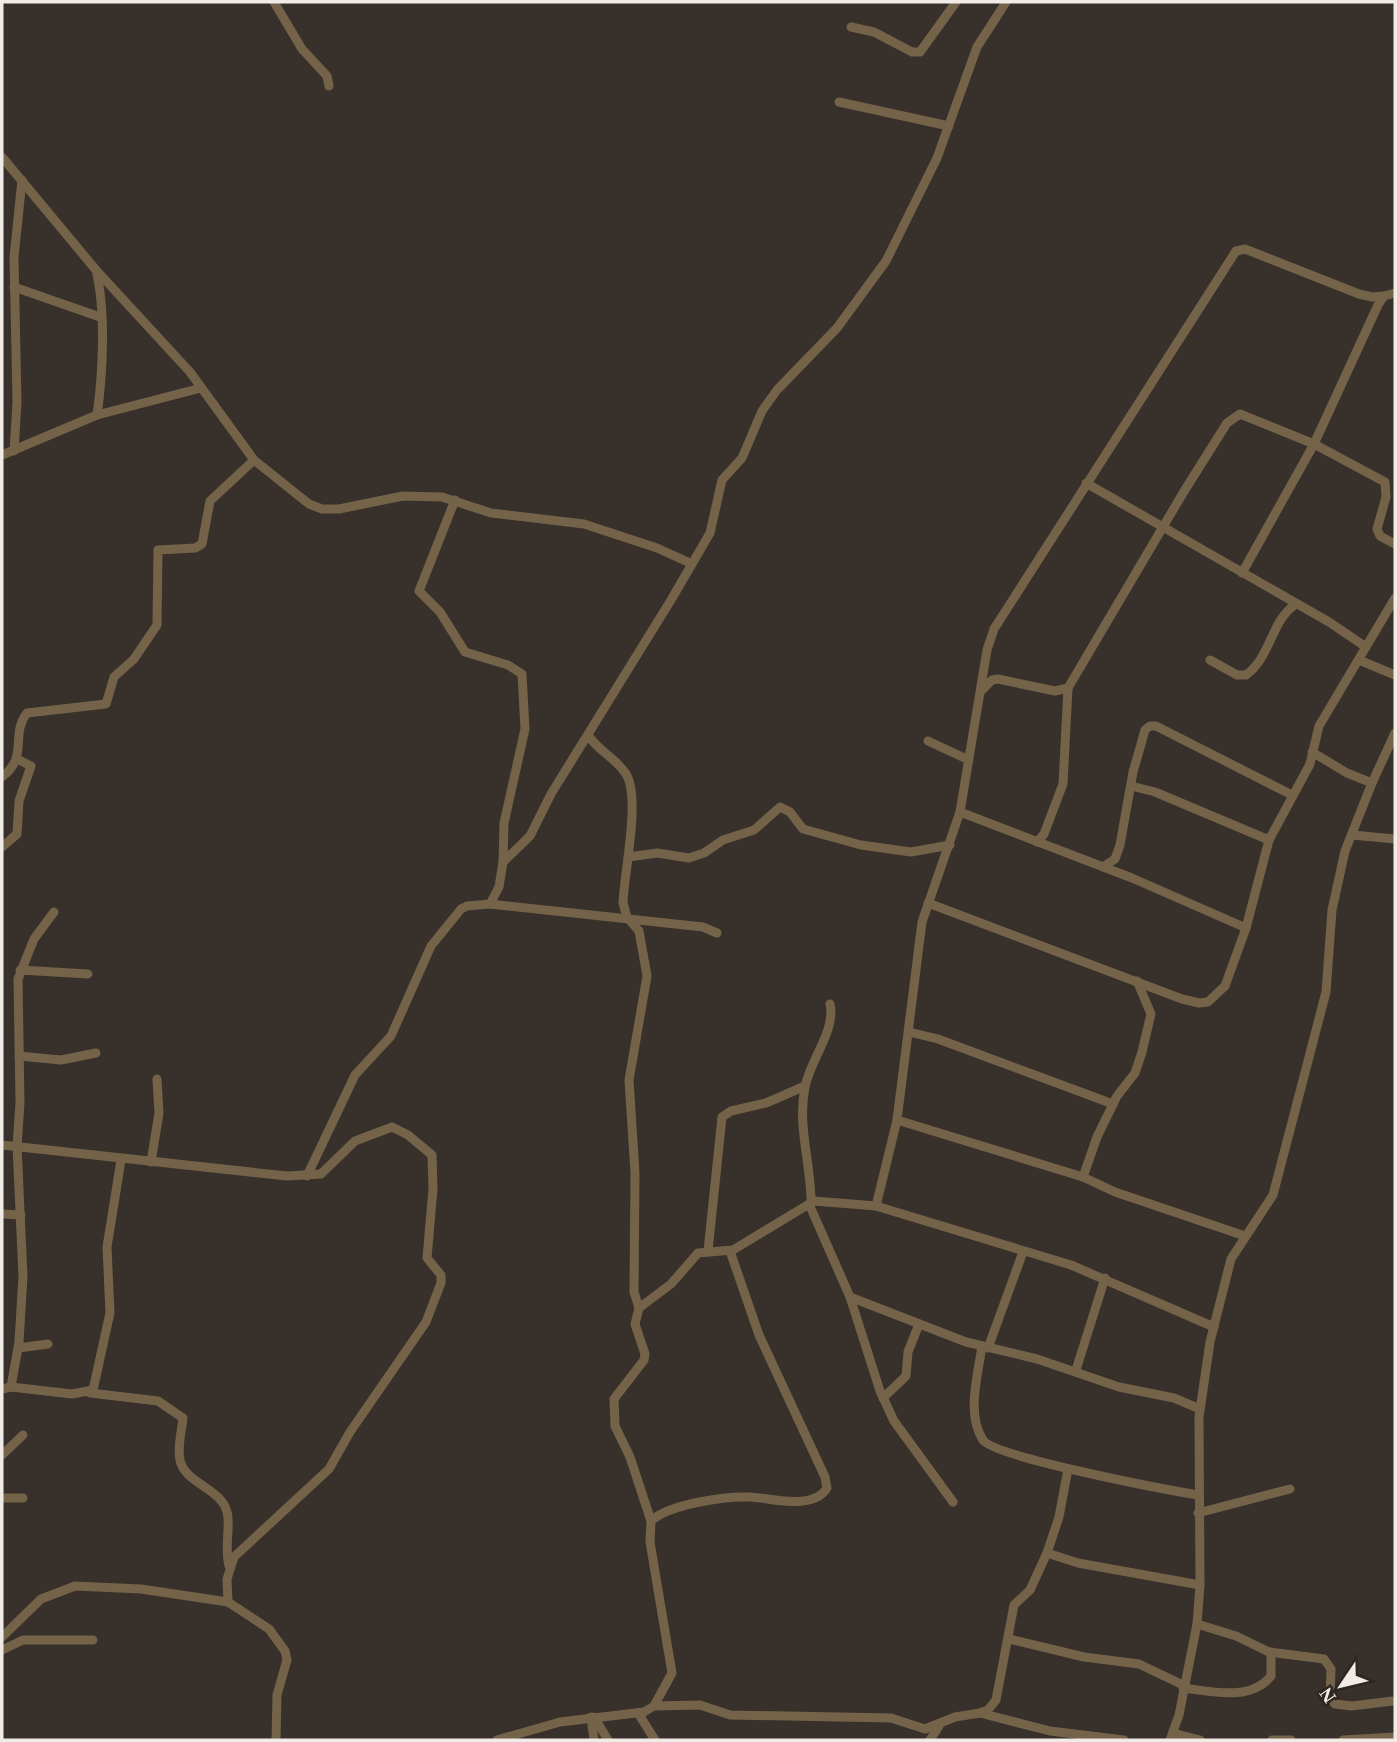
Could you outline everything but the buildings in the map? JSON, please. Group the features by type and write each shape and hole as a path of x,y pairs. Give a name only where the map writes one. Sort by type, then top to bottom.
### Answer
{"street":[{"path":"274,2 302,48 327,76 329,86"},
{"path":"851,27 874,32 912,52 920,52 956,2"},
{"path":"503,862 530,836 551,794 710,533 722,480 742,458 762,411 777,390 831,336 873,282 921,194 977,47 1006,2"},
{"path":"839,102 949,126"},
{"path":"2,157 96,270 201,388 254,460 294,493 322,509 359,506 403,496 425,495 455,500 491,513 584,524 690,563"},
{"path":"14,452 17,402 14,287 16,220 22,180"},
{"path":"876,1206 897,1120 922,922 960,812 990,636 1236,251 1245,249 1372,298 1395,293"},
{"path":"96,270 100,317 97,415"},
{"path":"14,287 100,317"},
{"path":"1242,573 1314,444 1384,296"},
{"path":"2,456 97,415 201,388"},
{"path":"1037,842 1044,834 1063,784 1068,688 1233,417 1240,414 1247,416 1314,444 1385,482 1386,497 1377,529 1380,536 1395,544"},
{"path":"2,777 17,759 22,719 27,713 106,704 114,677 134,659 157,625 158,550 195,548 202,544 210,502 254,460"},
{"path":"1086,483 1366,647"},
{"path":"455,500 419,591 447,622 465,652 508,665 522,674 525,729 504,823 503,862 495,898 490,904"},
{"path":"928,903 987,923 1052,952 1182,999 1208,1002 1225,986 1246,928 1269,840 1310,764 1319,726 1395,598"},
{"path":"1210,660 1237,675 1246,675 1269,648 1286,611 1296,604"},
{"path":"1359,660 1395,675"},
{"path":"981,691 992,680 998,679 1055,691 1068,688"},
{"path":"1103,867 1115,859 1145,730 1153,725 1292,795"},
{"path":"1200,1740 1171,1737 1197,1624 1200,1586 1200,1409 1214,1327 1231,1259 1273,1195 1326,992 1332,910 1352,835 1395,733"},
{"path":"588,734 598,749 620,765 632,785 628,858 622,903 626,917 639,930 647,976 629,1080 635,1174 634,1292 639,1308 635,1324 645,1353 638,1372 616,1393 613,1405 615,1426 630,1457 651,1521 648,1534 663,1634 672,1673 654,1706"},
{"path":"928,741 969,760"},
{"path":"1312,752 1347,774 1372,783"},
{"path":"2,847 17,834 19,800 31,766 17,759"},
{"path":"1131,786 1155,792 1269,840"},
{"path":"628,858 657,853 689,858 715,848 723,840 754,830 780,807 790,812 803,829 861,845 911,852 950,845"},
{"path":"960,812 1103,867 1246,928"},
{"path":"1352,835 1395,839"},
{"path":"307,1175 355,1075 391,1036 431,946 464,906 490,904 703,927 717,933"},
{"path":"54,912 34,939 20,970 16,1146 23,1276 18,1348 6,1388 90,1392 158,1401 183,1418 178,1433 180,1463 226,1509 228,1602"},
{"path":"20,970 88,974"},
{"path":"1083,1177 1112,1104 1135,1073 1151,1014 1138,981"},
{"path":"830,1004 825,1035 805,1086 802,1120 810,1203 850,1297 883,1398 901,1432 953,1502"},
{"path":"909,1032 937,1039 1112,1104"},
{"path":"19,1056 61,1060 96,1053"},
{"path":"150,1162 159,1113 157,1079"},
{"path":"708,1251 722,1117 731,1111 766,1104 805,1086"},
{"path":"897,1120 1083,1177 1115,1192 1245,1236"},
{"path":"2,1146 288,1177 321,1174 355,1141 386,1128 397,1128 422,1145 433,1161 427,1258 441,1275 441,1283 426,1322 350,1432 329,1469 234,1557 229,1566"},
{"path":"90,1392 97,1382 110,1313 107,1247 121,1160"},
{"path":"639,1308 671,1284 693,1256 708,1251 730,1251 810,1203 824,1200 876,1206 1105,1278 1214,1327"},
{"path":"2,1214 21,1215"},
{"path":"651,1521 662,1514 709,1500 748,1497 804,1500 820,1496 827,1488 825,1477 760,1335 730,1251"},
{"path":"1023,1252 985,1347 974,1403 976,1428 983,1440 992,1450 1068,1469 1198,1495"},
{"path":"1076,1370 1105,1278"},
{"path":"850,1297 985,1347 1076,1370 1119,1387 1174,1398 1200,1409"},
{"path":"883,1398 906,1376 908,1352 919,1324"},
{"path":"18,1348 48,1344"},
{"path":"2,1455 23,1435"},
{"path":"497,1740 540,1726 592,1717 639,1713 654,1706 700,1705 721,1714 751,1716 891,1718 925,1729 955,1717 988,1710 996,1700 1014,1605 1030,1590 1047,1553 1059,1517 1068,1469"},
{"path":"1198,1513 1290,1489"},
{"path":"2,1498 23,1498"},
{"path":"1047,1553 1078,1563 1200,1586"},
{"path":"2,1637 41,1599 75,1586 141,1589 228,1602 243,1609 269,1629 285,1651 287,1660 277,1695 276,1740"},
{"path":"1197,1624 1236,1636 1271,1652 1310,1655 1324,1659 1331,1669 1330,1698 1335,1704 1352,1706 1393,1701"},
{"path":"1009,1639 1084,1657 1139,1664 1183,1687 1243,1692 1268,1680 1272,1668 1271,1652"},
{"path":"2,1650 23,1640 93,1640"},
{"path":"639,1713 655,1740"},
{"path":"980,1713 1023,1726 1124,1740"},
{"path":"592,1717 594,1740"},
{"path":"592,1717 608,1740"},
{"path":"930,1740 940,1725"},
{"path":"1343,1740 1395,1737"},
{"path":"1272,1740 1291,1740"}]}
